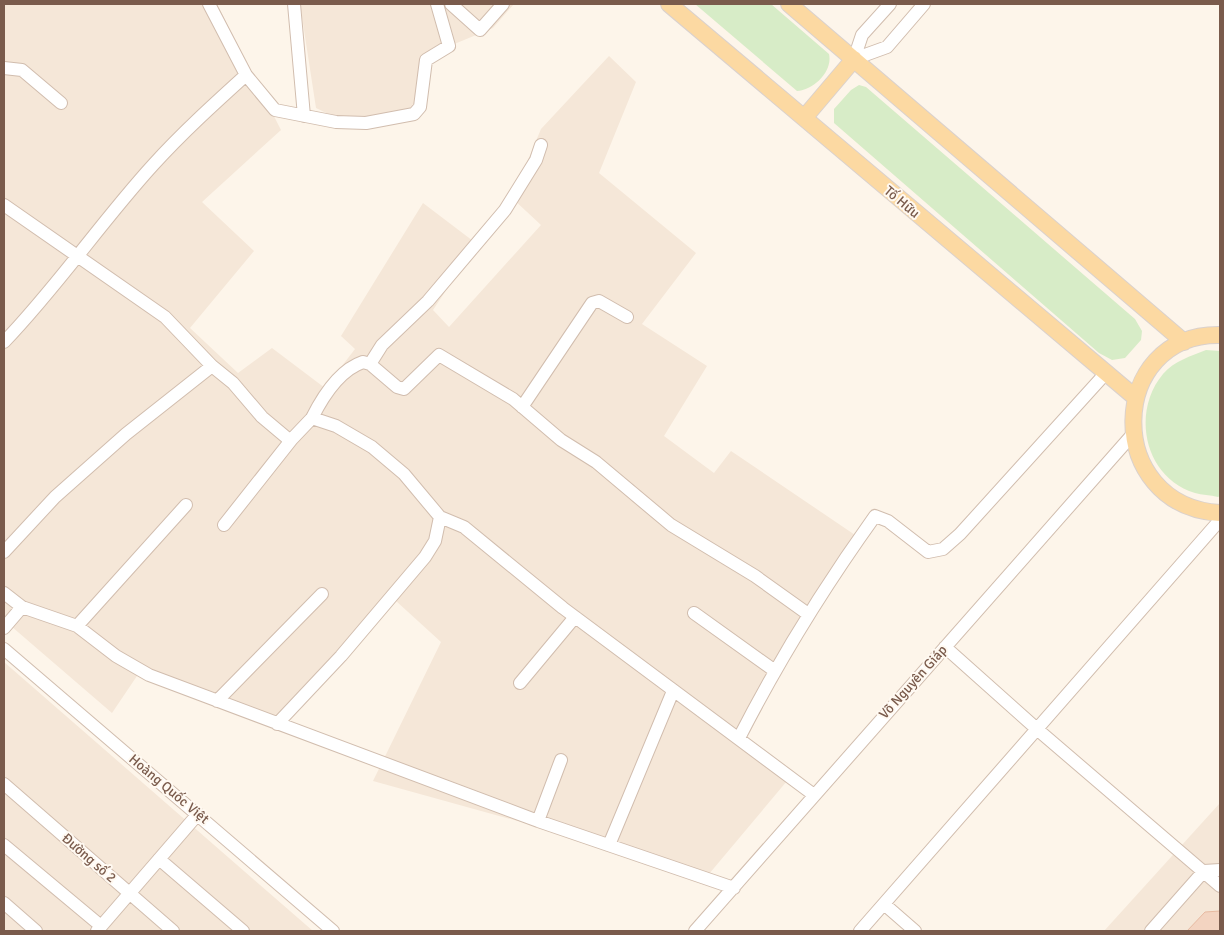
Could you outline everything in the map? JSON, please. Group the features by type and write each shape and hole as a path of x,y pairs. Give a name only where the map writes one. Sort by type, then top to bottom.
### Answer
{"main road":[{"name":"Tố Hữu","path":"669,4 1105,374 1136,398"},
{"path":"789,4 1184,342"},
{"path":"804,118 854,59"},
{"path":"1218,332 1184,342 1171,350 1149,371 1136,398 1132,416 1132,434 1142,466 1164,492 1193,509 1220,513"}],"street":[{"path":"209,4 246,75 275,110 336,122 366,123 393,119 414,114 418,111 426,60 449,46 437,4"},
{"path":"294,4 304,116"},
{"path":"451,4 480,30 503,4"},
{"path":"854,59 862,35 890,4"},
{"path":"854,59 887,47 923,4"},
{"path":"4,68 22,70 61,103"},
{"path":"4,342 29,316 152,165 198,118 246,75"},
{"path":"370,364 382,345 428,301 505,210 536,160 541,145"},
{"path":"4,205 77,257 139,297 164,317 212,366 233,383 273,427 287,438 292,439"},
{"path":"522,407 592,303 599,301 627,317"},
{"path":"224,525 292,439 312,418 326,394 347,371 363,362 370,364 397,388 404,389 439,355 522,407 561,440 596,462 671,525 755,576 808,614"},
{"path":"4,552 56,497 126,434 212,366"},
{"path":"739,738 808,614 875,516 888,521 928,552 943,550 960,534 1105,374"},
{"path":"312,418 336,426 372,448 404,474 440,517 464,527 575,617 814,795"},
{"name":"Võ Nguyên Giáp","path":"695,931 1132,434"},
{"path":"77,626 186,505"},
{"path":"277,724 341,656 425,557 434,541 440,517"},
{"path":"860,931 1220,520"},
{"path":"4,593 22,607 77,626 116,656 149,675 538,821 734,888"},
{"path":"216,701 322,594"},
{"path":"4,628 22,607"},
{"path":"694,613 775,671"},
{"path":"520,684 575,617"},
{"path":"944,646 1038,730 1220,886"},
{"name":"Hoàng Quốc Việt","path":"4,648 333,931"},
{"path":"609,845 674,691"},
{"path":"538,821 561,760"},
{"name":"Đường số 2","path":"4,784 174,931"},
{"path":"4,845 99,929 198,814"},
{"path":"158,859 243,931"},
{"path":"1151,931 1204,871 1220,870"},
{"path":"4,903 36,931"},
{"path":"884,904 915,931"}],"shaded area":[{"path":"4,4 217,4 281,130 202,202 254,251 190,328 238,373 272,348 325,388 355,349 341,336 423,203 477,244 433,310 449,327 541,225 512,198 541,129 609,56 636,82 599,173 696,253 642,324 707,366 664,436 714,473 731,451 858,537 742,733 792,775 709,874 373,781 441,642 396,601 285,722 141,670 112,713 4,620"},
{"path":"300,4 514,4 493,28 423,57 416,107 349,124 316,108"},
{"path":"4,662 313,931 4,931"},
{"path":"1220,803 1220,931 1104,931"}],"green space":[{"path":"695,4 771,4 829,54 828,67 825,73 810,87 797,91"},
{"path":"859,85 866,87 1135,319 1142,331 1141,340 1125,358 1112,360 1099,353 834,123 834,109 851,90"},
{"path":"1206,350 1220,351 1220,496 1218,497 1195,493 1178,485 1164,473 1154,459 1148,442 1146,424 1147,407 1153,389 1167,369 1177,362"}],"building":[{"path":"1220,911 1220,931 1187,931 1205,912"}]}
